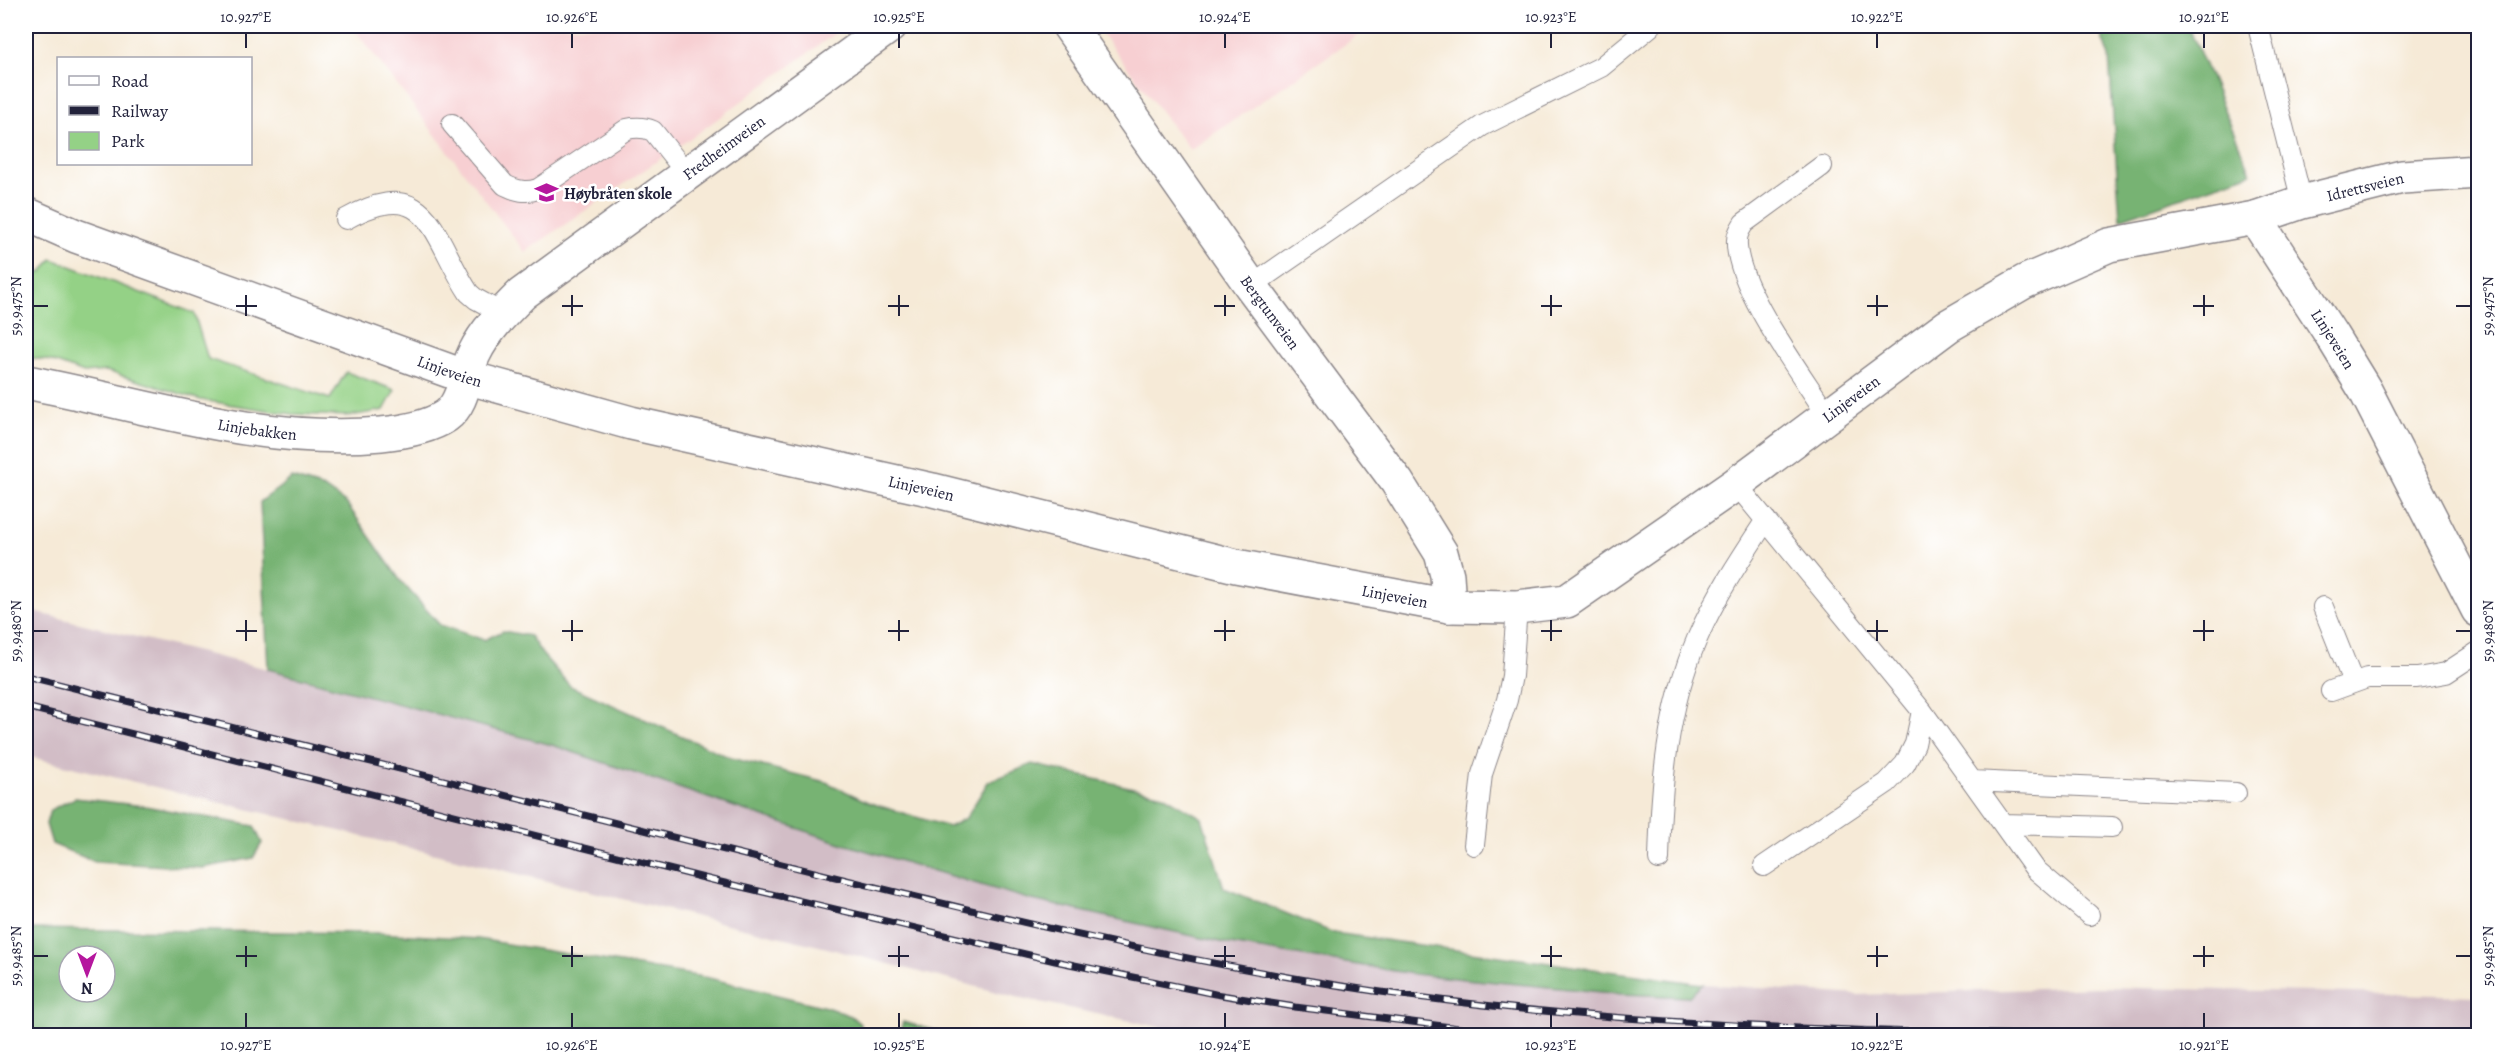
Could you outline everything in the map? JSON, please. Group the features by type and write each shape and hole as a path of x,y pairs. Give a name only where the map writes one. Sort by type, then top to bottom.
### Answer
{"street":[{"name":"Fredheimveien","path":"466,377 474,354 502,314 522,294 890,26"},
{"name":"Bergtunveien","path":"1069,26 1251,286 1397,482 1441,554 1447,575 1449,606"},
{"name":"Idrettsveien","path":"2255,218 2302,202 2402,177 2478,172"},
{"name":"Linjeveien","path":"26,214 76,236 466,377 631,423 933,490 1236,566 1449,606 1517,607 1567,601 1737,484 1948,326 2024,282 2109,245 2255,218 2365,390 2478,610"},
{"name":"Linjebakken","path":"26,382 248,430 306,436 361,436 401,432 429,424 446,416 457,405 466,377"}],"lane":[{"path":"1251,286 1482,126 1601,67 1651,26"},
{"path":"2258,26 2302,202"},
{"path":"452,123 505,185 515,190 529,192 538,189 627,129 634,127 645,127 653,131 687,174"},
{"path":"1822,166 1744,223 1738,233 1737,254 1746,285 1828,416"},
{"path":"346,219 378,204 405,204 418,210 432,224 469,293 502,314"},
{"path":"1737,484 1922,711 2035,869 2089,915"},
{"path":"1659,859 1662,783 1668,741 1683,679 1697,640 1714,605 1766,520"},
{"path":"1473,846 1482,774 1507,700 1512,676 1517,607"},
{"path":"2323,607 2353,682"},
{"path":"2331,691 2367,678 2417,678 2446,673 2478,652"},
{"path":"1764,866 1887,783 1905,764 1915,744 1922,711"},
{"path":"1972,781 2236,794"},
{"path":"2003,824 2112,827"}],"shaded area":[{"name":"Høybråten skole","path":"352,26 845,26 698,133 525,252"},
{"path":"1096,26 1372,26 1190,150"},
{"path":"26,610 268,669 552,745 844,844 1028,899 1224,943 1413,974 1622,994 1688,997 1703,984 1858,995 2099,987 2478,996 2478,1035 1197,1035 1012,996 827,948 26,756"}],"green space":[{"path":"2098,26 2186,26 2195,41 2251,173 2120,219 2109,57"},
{"path":"52,259 194,313 208,359 330,399 346,372 395,390 384,410 350,416 292,414 201,400 106,371 84,373 51,361 26,357 27,276 42,272"},
{"path":"292,478 324,488 347,504 400,580 440,625 484,640 503,631 530,636 542,654 570,686 731,758 826,782 870,803 949,827 966,818 988,782 1032,764 1163,795 1202,818 1224,888 1334,933 1703,984 1688,997 1622,994 1413,974 1224,943 1028,899 844,844 552,745 268,669 260,502"},
{"path":"75,798 145,806 254,826 262,843 253,858 203,868 95,862 52,844 46,824 50,810"},
{"path":"26,929 378,933 478,939 709,978 826,1007 851,1016 860,1024 864,1035 26,1035"},
{"path":"903,1022 951,1035 899,1035"}],"railway":[{"path":"26,676 982,913 1138,948 1295,978 1461,1002 1636,1019 1812,1029 2075,1036"},
{"path":"26,707 712,880 1055,961 1215,994 1295,1007 1521,1036"}],"place":[{"name":"Høybråten skole","path":"546,193"}]}
